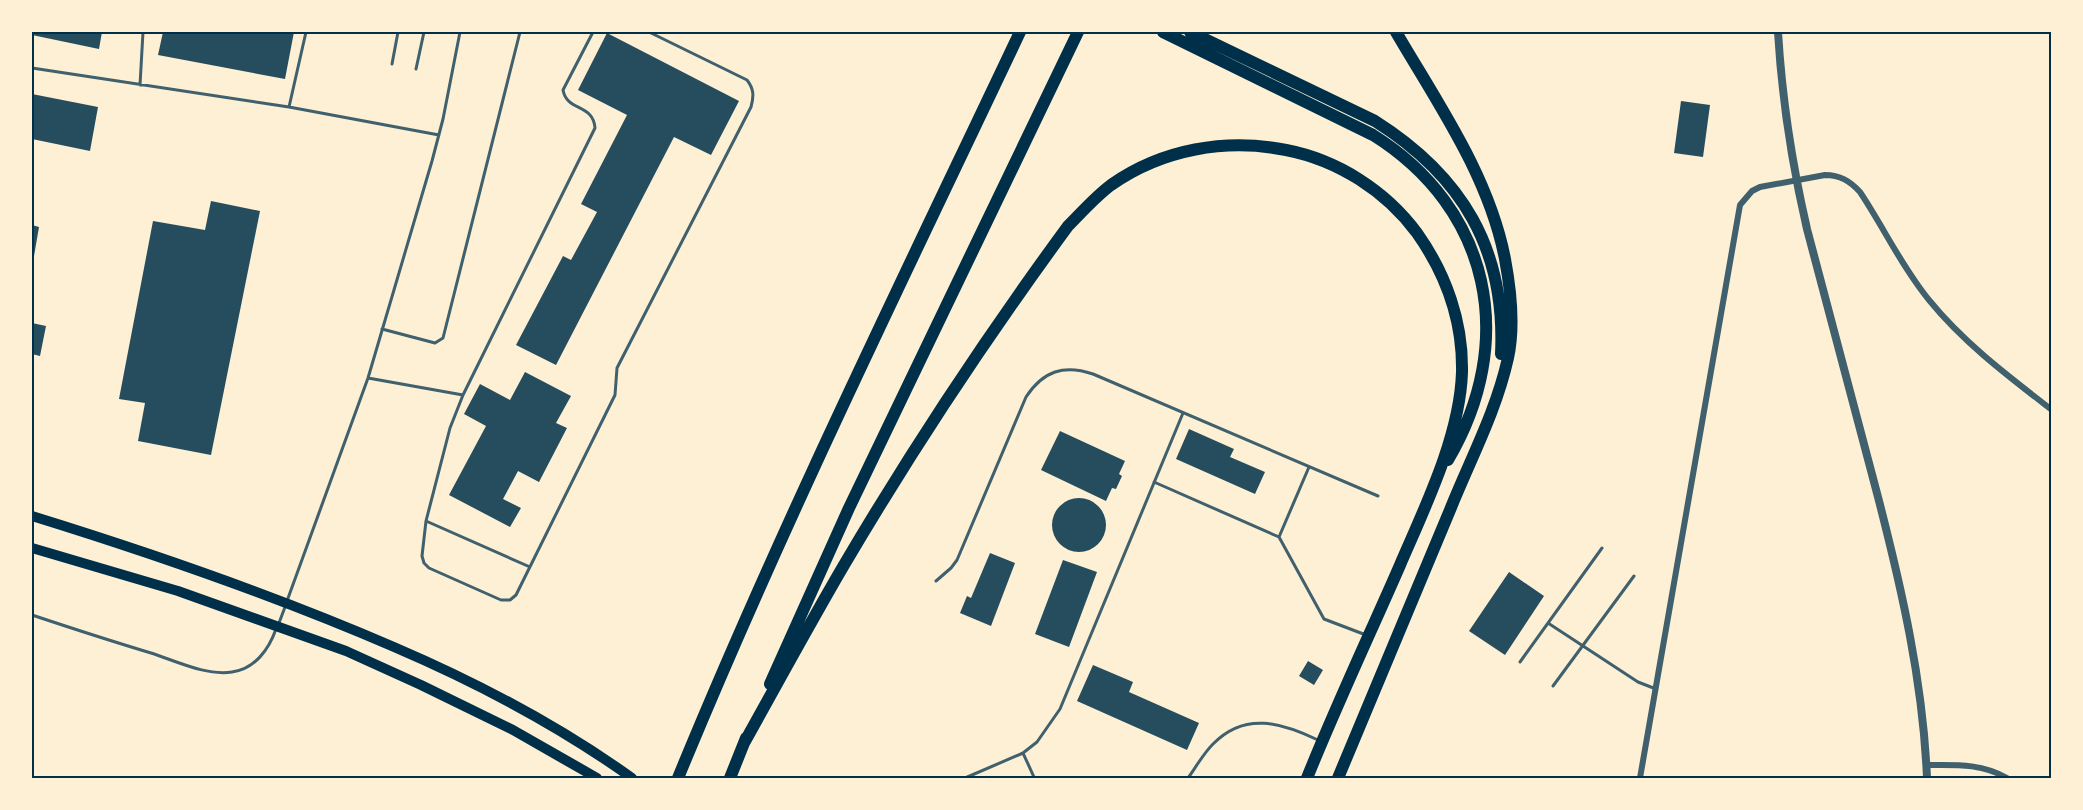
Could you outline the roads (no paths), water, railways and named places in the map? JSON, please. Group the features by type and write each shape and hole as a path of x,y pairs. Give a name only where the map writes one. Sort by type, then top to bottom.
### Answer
{"highway":[{"path":"678,778 805,487 1020,32"},
{"path":"730,778 844,518 1078,32"},
{"path":"1163,32 1373,135 1402,154 1416,167 1448,206 1470,243 1477,264 1484,297 1487,332 1482,375 1476,396 1458,443 1438,476"},
{"path":"1190,32 1375,121 1422,156 1457,194 1472,216 1488,254 1501,310 1501,357 1489,417"},
{"path":"1338,778 1455,498 1478,450 1508,356 1511,332 1509,284 1498,231 1484,190 1469,159 1396,32"},
{"path":"744,743 895,481 1068,226 1110,186 1133,172 1159,160 1188,151 1214,146 1242,145 1295,152 1321,160 1365,183 1401,213 1437,265 1454,308 1462,351 1458,410 1438,476 1307,778"},
{"path":"32,516 186,566 352,628 460,676 534,715 632,778"},
{"path":"32,548 178,591 346,651 513,730 597,778"}],"street":[{"path":"1778,32 1785,109 1796,180 1807,230 1903,596 1919,690 1927,778"},
{"path":"1640,778 1740,205 1752,191 1796,180 1834,175 1852,184 1869,206 1913,278 1935,306 1970,343 2052,410"},
{"path":"1926,765 1975,765 2007,778"}],"lane":[{"path":"140,85 143,32"},
{"path":"289,107 306,32"},
{"path":"392,64 398,32"},
{"path":"416,69 424,32"},
{"path":"32,615 188,665 218,672 232,672 255,662 265,652 278,626 368,378 439,135 460,32"},
{"path":"382,329 435,343 443,338 520,32"},
{"path":"593,32 563,90 564,97 589,112 594,119 595,128 463,395 450,428 426,521 422,556 424,563 429,568 501,600 510,600 516,595 615,395 617,368 751,107 754,97 752,87 747,80 649,32"},
{"path":"32,68 289,107 439,135"},
{"path":"936,581 957,560 1026,398 1042,378 1067,369 1081,369 1378,496"},
{"path":"368,378 463,395"},
{"path":"965,778 1023,753 1037,742 1060,709 1184,413"},
{"path":"1279,537 1309,467"},
{"path":"1155,483 1279,537 1324,619 1369,636"},
{"path":"426,521 530,567"},
{"path":"1520,662 1602,548"},
{"path":"1553,686 1634,576"},
{"path":"1548,623 1638,682 1656,689"},
{"path":"1188,778 1213,744 1226,733 1241,726 1271,723 1286,726 1322,741"},
{"path":"1023,753 1035,778"}]}
